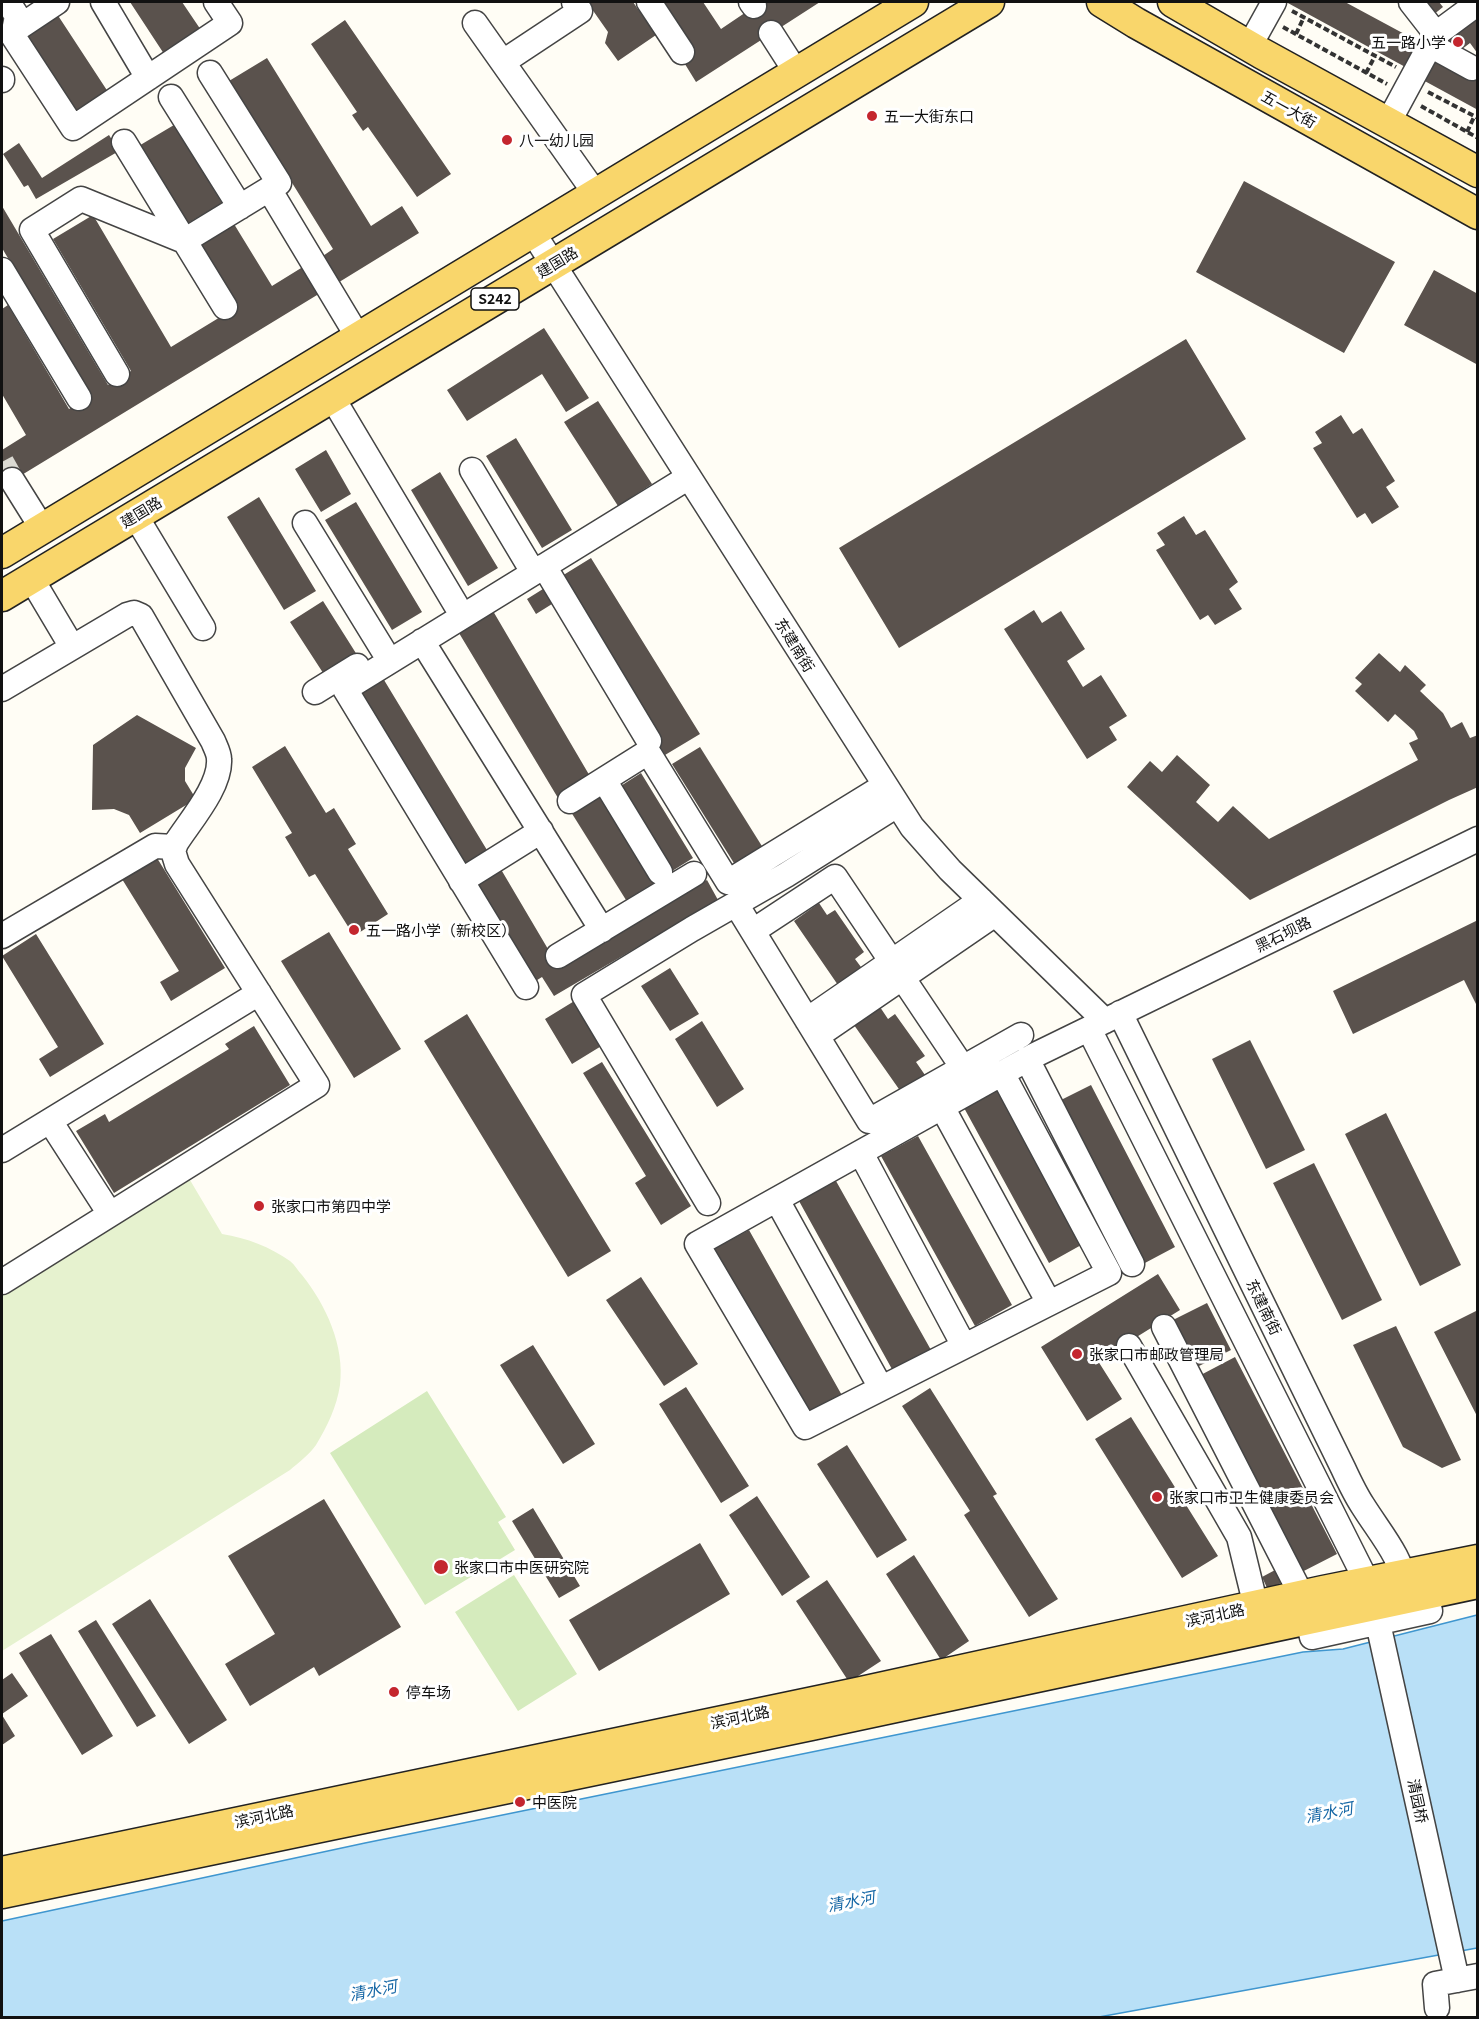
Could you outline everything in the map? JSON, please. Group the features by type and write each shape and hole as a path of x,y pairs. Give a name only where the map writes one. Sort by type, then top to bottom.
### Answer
{"main road":[{"name":"S242","path":"7,549 913,2"},
{"name":"建国路","path":"2,596 989,2"},
{"name":"五一大街","path":"1102,2 1478,214"},
{"path":"1173,2 1478,172"},
{"path":"42,528 61,560"},
{"path":"7,549 31,578"},
{"name":"滨河北路","path":"1417,1594 1478,1560"},
{"name":"滨河北路","path":"2,1872 857,1693 1259,1617 1307,1617 1478,1583"},
{"name":"滨河北路","path":"2,1893 812,1725 1259,1617"}],"street":[{"path":"8,2 17,16 13,36 73,128 230,23 216,2"},
{"path":"15,30 57,2"},
{"path":"103,2 148,78"},
{"path":"503,62 580,11 574,2"},
{"path":"649,2 682,52"},
{"path":"1411,2 1433,39 1472,68"},
{"path":"1388,123 1433,39 1462,7"},
{"path":"1249,46 1276,9"},
{"path":"476,23 595,193"},
{"path":"771,33 796,72"},
{"path":"184,241 279,183 210,73"},
{"path":"171,97 240,207"},
{"path":"124,142 225,307"},
{"path":"269,189 358,337"},
{"path":"117,374 32,230 81,199 184,241"},
{"name":"东建南街","path":"532,231 912,827 950,870 1105,1021 1361,1503 1396,1554 1417,1594"},
{"path":"6,286 79,398"},
{"path":"332,397 456,605"},
{"path":"472,470 536,564 649,741"},
{"path":"315,692 456,605 536,564 689,477"},
{"path":"12,480 42,528"},
{"path":"526,987 345,689 422,641 611,511"},
{"path":"135,516 203,628"},
{"path":"305,523 383,650"},
{"path":"31,578 72,647"},
{"path":"2,689 126,615 134,613 141,616 213,741 219,757 219,770 215,784 174,847 177,864 317,1085 2,1282"},
{"path":"422,641 602,930"},
{"path":"570,801 648,752 728,882 890,795"},
{"path":"604,780 660,872"},
{"path":"708,1203 584,995 786,875 890,795"},
{"path":"461,881 541,831"},
{"name":"黑石坝路","path":"881,1389 805,1427 697,1244 1027,1059 1478,839"},
{"path":"2,936 155,846 174,847"},
{"path":"558,956 694,874"},
{"path":"753,931 835,877 963,1068"},
{"path":"736,904 869,1121 1021,1035"},
{"path":"812,1028 988,907"},
{"path":"2,1150 259,993"},
{"name":"东建南街","path":"1105,1021 1372,1603"},
{"path":"1027,1059 1132,1264"},
{"path":"777,1200 881,1389 1109,1273 1002,1073"},
{"path":"942,1107 1049,1304"},
{"path":"50,1121 110,1214"},
{"path":"861,1153 964,1346"},
{"path":"1164,1327 1307,1617"},
{"path":"1130,1346 1239,1537 1259,1617"},
{"name":"清园桥","path":"1372,1603 1456,1980 1437,2008"}],"path":[{"path":"1276,9 1304,17 1375,56 1410,84 1476,118 1467,132"},
{"path":"1276,9 1296,34 1366,73 1410,84"},
{"path":"1296,34 1304,17"},
{"path":"1366,73 1375,56"},
{"path":"1410,84 1417,104 1478,138"}],"green space":[{"path":"187,1175 222,1234 258,1244 290,1261 319,1299 332,1327 340,1356 339,1393 328,1424 316,1445 290,1470 2,1651 2,1293"},
{"path":"427,1391 506,1517 498,1522 515,1550 425,1605 330,1453"},
{"path":"514,1575 577,1674 518,1711 455,1612"}],"water":[{"name":"清水河","path":"1477,1615 1477,1948 1099,2017 2,2018 2,1921 365,1843 1303,1652 1343,1649"}],"building":[{"path":"130,2 182,2 205,36 168,60"},
{"path":"587,2 633,2 656,35 618,61 605,43 608,32"},
{"path":"653,2 703,2 721,29 761,2 820,2 696,82"},
{"path":"1286,2 1345,2 1423,44 1409,69"},
{"path":"1415,2 1439,2 1443,7 1428,19"},
{"path":"1478,9 1478,54 1470,43 1453,56 1440,38"},
{"path":"57,14 112,98 76,122 21,38"},
{"path":"345,20 451,174 417,197 368,127 363,131 352,115 357,112 311,44"},
{"path":"1434,54 1478,78 1478,110 1421,79"},
{"path":"267,58 371,226 402,206 419,233 336,284 320,258 333,249 229,81"},
{"path":"174,125 222,203 185,225 137,147"},
{"path":"109,135 119,151 36,199 28,185 24,187 3,154 19,143 42,178"},
{"path":"1244,181 1395,262 1344,353 1196,272"},
{"path":"2,206 108,385 131,371 53,239 93,215 171,347 235,308 197,247 234,224 272,286 306,265 322,292 2,487 2,450 26,435 2,394 2,309 8,305 69,409 89,396 2,248"},
{"path":"1434,270 1478,294 1478,365 1404,325"},
{"path":"544,328 589,398 566,412 542,374 467,421 447,390"},
{"path":"1186,339 1246,439 899,648 839,548"},
{"path":"598,401 652,484 618,506 564,422"},
{"path":"1341,415 1353,434 1362,428 1395,481 1386,487 1399,507 1372,524 1365,513 1357,518 1313,448 1322,443 1315,432"},
{"path":"516,438 572,530 542,548 486,456"},
{"path":"326,450 351,494 321,512 295,469"},
{"path":"440,472 498,568 468,586 411,490"},
{"path":"259,497 316,591 284,610 227,517"},
{"path":"356,502 422,612 392,630 325,520"},
{"path":"1184,516 1196,535 1205,530 1238,582 1229,589 1242,609 1215,625 1208,615 1200,620 1156,550 1165,545 1157,533"},
{"path":"591,558 700,734 665,755 557,579"},
{"path":"551,584 560,599 536,614 527,599"},
{"path":"323,601 359,658 327,679 290,622"},
{"path":"1034,610 1042,623 1061,611 1085,649 1067,661 1083,687 1101,675 1127,716 1109,727 1117,740 1087,759 1004,629"},
{"path":"493,611 591,778 558,798 459,633"},
{"path":"1379,653 1400,672 1405,665 1426,685 1420,691 1443,713 1451,728 1462,722 1470,738 1478,735 1478,787 1250,900 1127,787 1150,761 1162,772 1177,755 1210,785 1196,802 1218,822 1233,806 1269,839 1418,760 1409,743 1418,739 1414,731 1395,714 1388,722 1355,691 1362,684 1355,678"},
{"path":"381,675 490,855 466,870 356,690"},
{"path":"137,715 196,748 185,768 185,781 196,799 140,833 129,815 114,809 92,810 93,745"},
{"path":"285,746 326,813 334,808 356,844 348,849 388,914 354,936 315,874 309,877 285,837 292,833 252,767"},
{"path":"700,747 765,851 737,868 672,764"},
{"path":"641,773 693,858 669,873 616,789"},
{"path":"604,791 659,880 626,900 571,812"},
{"path":"157,858 225,968 171,1001 160,982 179,971 122,879"},
{"path":"499,866 558,966 707,880 718,900 554,996 542,977 534,982 472,883"},
{"path":"819,903 827,915 835,910 864,952 855,959 864,971 840,988 794,921"},
{"path":"1478,920 1478,1008 1464,980 1353,1034 1333,991"},
{"path":"329,932 401,1049 354,1078 281,961"},
{"path":"36,934 104,1044 50,1077 39,1059 58,1047 2,956"},
{"path":"670,968 699,1014 670,1031 641,986"},
{"path":"576,1000 603,1045 572,1064 545,1019"},
{"path":"880,1007 888,1019 895,1014 925,1056 916,1062 925,1075 901,1092 854,1025"},
{"path":"467,1014 611,1251 568,1277 424,1041"},
{"path":"702,1021 744,1089 717,1107 675,1039"},
{"path":"254,1026 290,1085 114,1193 76,1131 105,1114 109,1122 229,1049 225,1044"},
{"path":"1250,1040 1305,1150 1266,1169 1212,1059"},
{"path":"602,1062 691,1206 661,1225 635,1183 646,1176 583,1073"},
{"path":"1091,1085 1175,1247 1143,1264 1059,1101"},
{"path":"997,1088 1083,1244 1049,1263 963,1106"},
{"path":"1386,1113 1461,1265 1420,1286 1345,1134"},
{"path":"918,1136 1012,1305 975,1326 881,1156"},
{"path":"1314,1163 1382,1300 1342,1320 1273,1183"},
{"path":"836,1181 931,1350 893,1371 799,1201"},
{"path":"749,1230 844,1399 807,1420 712,1250"},
{"name":"张家口市邮政管理局","path":"1158,1274 1180,1310 1098,1361 1122,1399 1087,1421 1041,1347"},
{"path":"641,1277 698,1364 664,1386 606,1300"},
{"path":"1207,1303 1231,1350 1191,1370 1167,1323"},
{"path":"1478,1310 1478,1418 1434,1332"},
{"path":"1396,1326 1461,1460 1442,1468 1403,1447 1353,1345"},
{"path":"533,1345 595,1444 563,1464 500,1365"},
{"path":"1235,1357 1337,1554 1296,1575 1195,1378"},
{"path":"686,1387 749,1486 721,1503 659,1404"},
{"path":"930,1388 997,1494 993,1496 1058,1599 1029,1617 964,1515 970,1511 902,1406"},
{"name":"张家口市卫生健康委员会","path":"1131,1417 1218,1556 1182,1578 1095,1439"},
{"path":"847,1445 907,1540 877,1558 817,1464"},
{"path":"757,1496 810,1577 782,1596 729,1515"},
{"path":"324,1499 401,1627 319,1676 314,1667 250,1706 225,1664 275,1634 228,1556"},
{"path":"533,1508 580,1586 559,1598 512,1521"},
{"path":"700,1543 730,1594 599,1671 569,1620"},
{"path":"914,1555 969,1641 941,1660 886,1574"},
{"path":"1277,1569 1283,1582 1268,1590 1262,1577"},
{"path":"827,1580 881,1661 849,1682 796,1601"},
{"path":"150,1599 227,1720 189,1744 112,1624"},
{"path":"96,1620 156,1716 137,1727 78,1631"},
{"path":"51,1634 113,1736 82,1755 19,1653"},
{"path":"12,1673 28,1696 2,1714 2,1680"},
{"path":"2,1715 15,1736 2,1745"}],"tunnel":[{"path":"2,462 12,480"}],"place":[{"name":"五一路小学","path":"1458,42"},
{"name":"五一大街东口","path":"872,116"},
{"name":"八一幼儿园","path":"507,140"},
{"name":"五一路小学（新校区）","path":"354,930"},
{"name":"张家口市第四中学","path":"259,1206"},
{"name":"张家口市邮政管理局","path":"1077,1354"},
{"name":"张家口市卫生健康委员会","path":"1157,1497"},
{"name":"张家口市中医研究院","path":"441,1567"},
{"name":"停车场","path":"394,1692"},
{"name":"中医院","path":"520,1802"}]}
